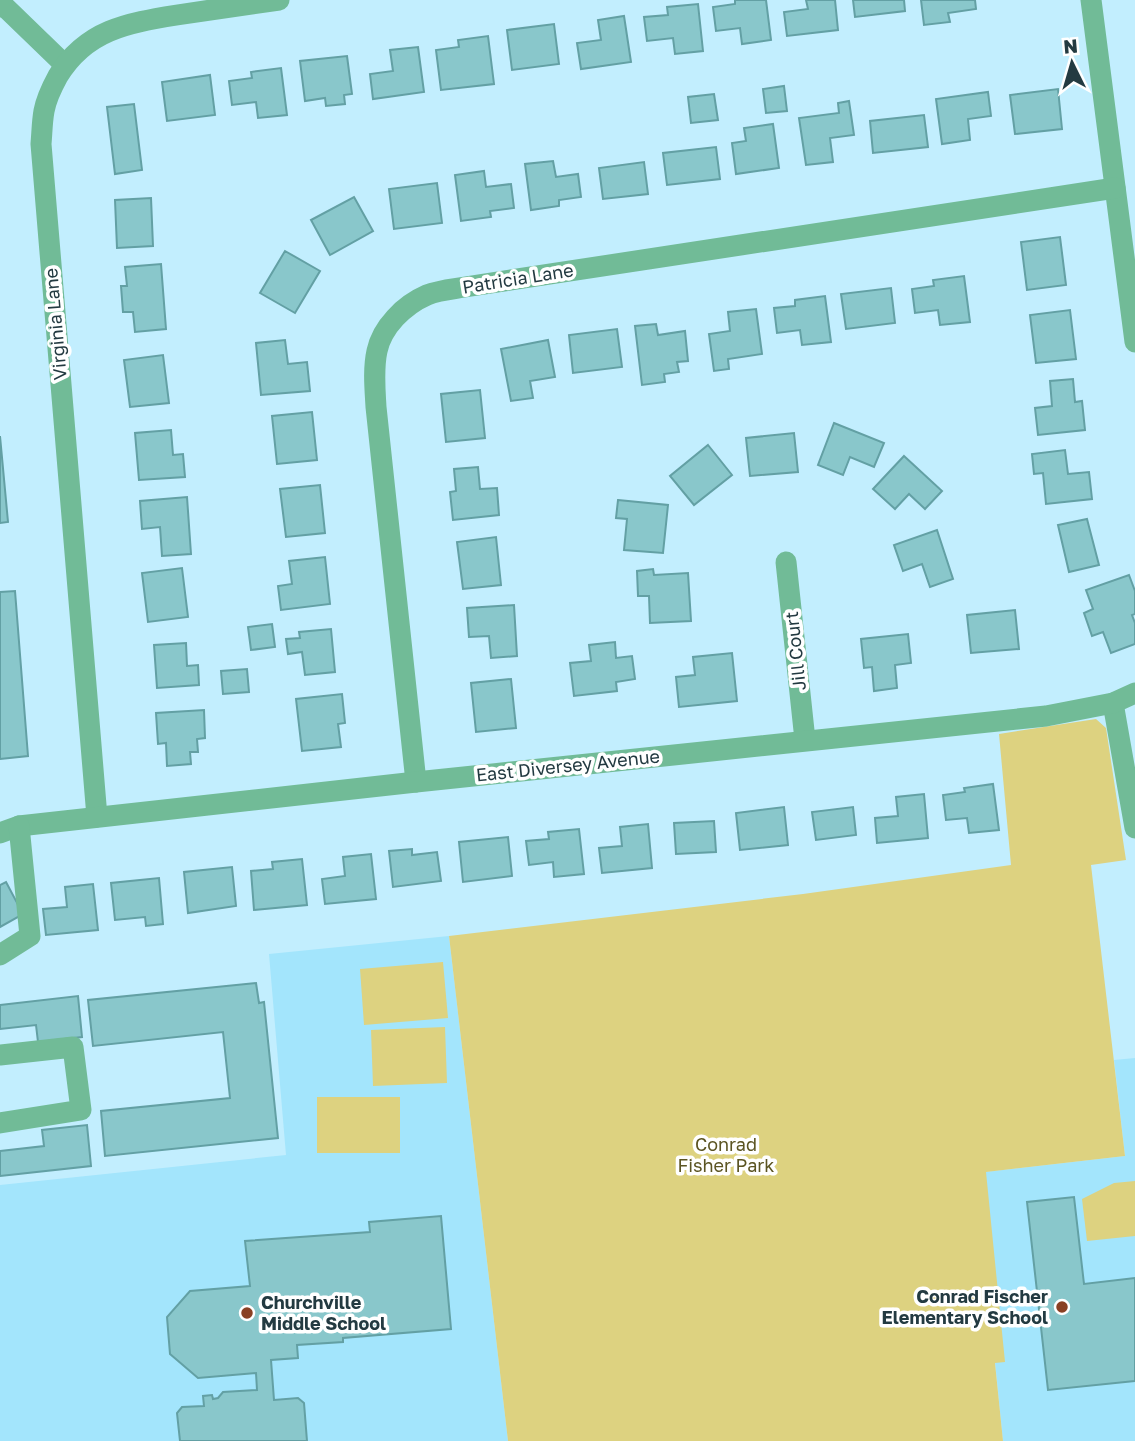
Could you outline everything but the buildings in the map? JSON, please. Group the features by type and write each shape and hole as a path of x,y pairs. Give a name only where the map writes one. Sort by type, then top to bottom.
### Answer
{"street":[{"name":"Virginia Lane","path":"97,817 41,144 44,109 53,84 65,65 80,48 101,34 121,25 145,20 279,0"},
{"path":"1091,0 1135,342"},
{"path":"3,5 65,65"},
{"name":"Patricia Lane","path":"416,782 376,407 375,375 377,350 384,333 394,319 409,306 427,295 465,286 1115,188"},
{"name":"Jill Court","path":"786,562 805,740"},
{"name":"East Diversey Avenue","path":"9,829 416,782 1045,716 1113,703 1135,693"},
{"path":"1113,703 1135,828"},
{"path":"0,955 30,936 9,829"},
{"path":"0,1055 74,1047 81,1111 0,1123"}],"shaded area":[{"name":"Churchville Middle School","path":"449,936 508,1441 0,1441 0,1185 286,1155 269,954"},
{"name":"Conrad Fischer Elementary School","path":"1135,1058 1135,1441 1003,1441 976,1173 1125,1156 1114,1060"}],"green space":[{"name":"Conrad Fisher Park","path":"1096,719 1106,728 1126,860 1091,865 1125,1156 986,1172 1005,1362 995,1363 1003,1441 508,1441 449,936 803,894 1011,865 999,734"},
{"path":"443,962 448,1018 364,1025 360,969"},
{"path":"445,1027 447,1083 373,1086 371,1030"},
{"path":"317,1097 400,1097 400,1153 317,1153"},
{"path":"1135,1181 1135,1236 1087,1241 1082,1199 1114,1183"}],"place":[{"name":"Conrad Fischer Elementary School","path":"1062,1307"},
{"name":"Churchville Middle School","path":"247,1313"}]}
